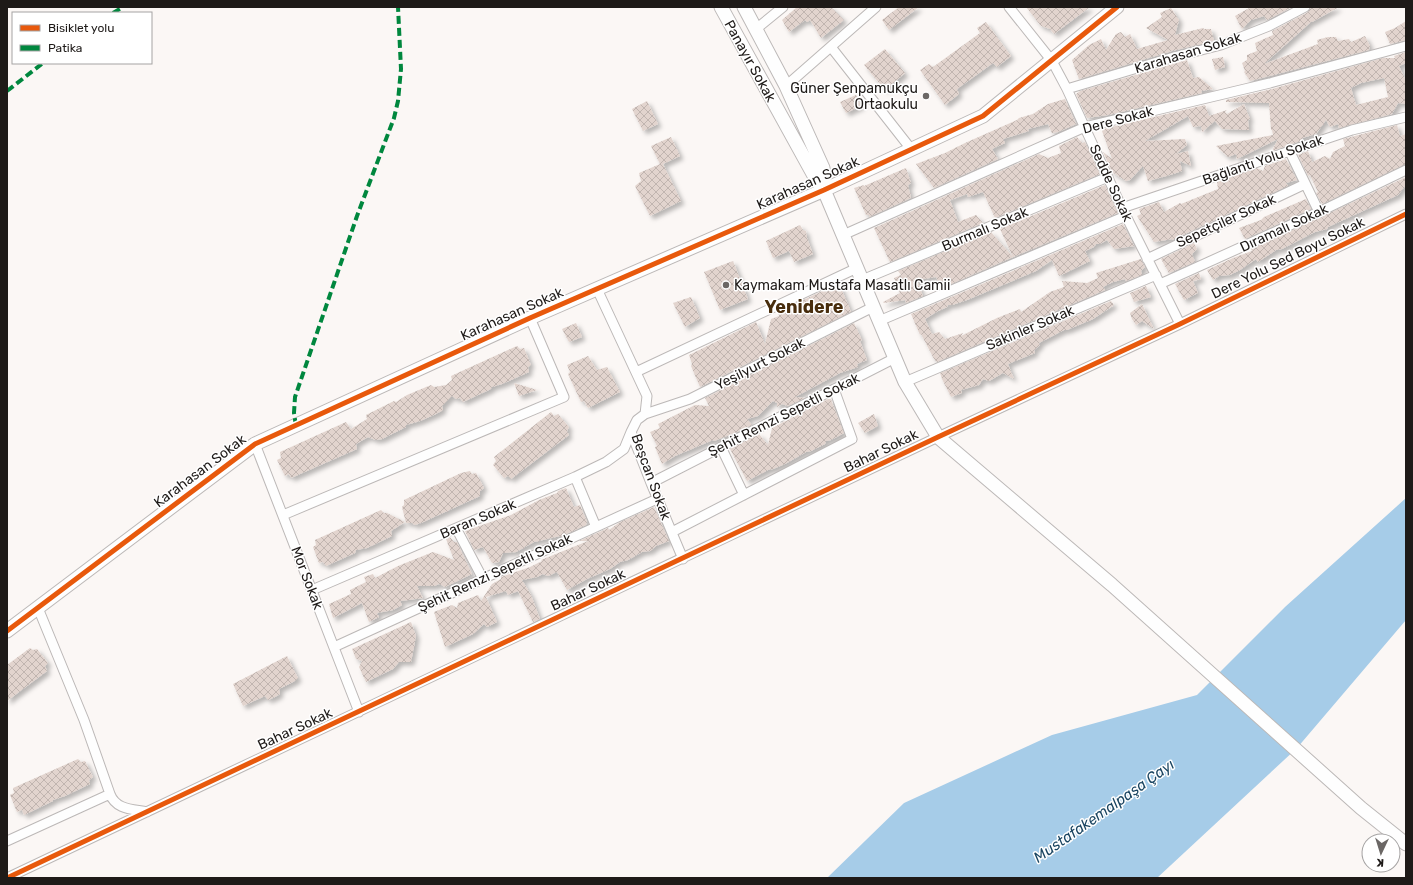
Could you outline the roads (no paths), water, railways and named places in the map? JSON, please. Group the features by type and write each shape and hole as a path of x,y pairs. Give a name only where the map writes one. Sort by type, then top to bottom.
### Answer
{"street":[{"name":"Panayır Sokak","path":"721,7 816,181 824,190"},
{"name":"Panayır Sokak","path":"744,7 786,86 823,168 824,190"},
{"path":"756,29 783,7"},
{"path":"786,86 876,7"},
{"name":"Sedde Sokak","path":"1009,7 1052,61 1067,89 1124,212 1180,324"},
{"name":"Karahasan Sokak","path":"7,631 255,444 530,318 824,190 983,116 1117,7"},
{"name":"Karahasan Sokak","path":"1067,89 1174,57 1221,45 1269,26 1305,7"},
{"path":"831,46 911,149"},
{"name":"Dere Sokak","path":"843,235 1085,127 1277,82 1406,46"},
{"name":"Bağlantı Yolu Sokak","path":"879,321 1124,212 1352,130 1406,117"},
{"path":"1290,152 1319,212"},
{"name":"Dıramalı Sokak","path":"1160,284 1319,212 1406,170"},
{"name":"Burmalı Sokak","path":"636,372 859,274 1108,177"},
{"name":"Sepetçiler Sokak","path":"1147,259 1305,184"},
{"path":"824,190 905,382 938,437 1112,586 1361,808 1406,844"},
{"name":"Dere Yolu Sed Boyu Sokak","path":"1180,324 1406,214"},
{"name":"Sakinler Sokak","path":"905,382 1156,275"},
{"name":"Beşcan Sokak","path":"597,289 647,396 645,414 636,420 631,432 657,499 683,559"},
{"name":"Yeşilyurt Sokak","path":"645,414 690,399 873,308"},
{"path":"283,516 564,396 530,318"},
{"name":"Bahar Sokak","path":"7,878 1180,324"},
{"name":"Şehit Remzi Sepetli Sokak","path":"651,483 895,358"},
{"name":"Bahar Sokak","path":"672,532 852,439 834,389"},
{"name":"Baran Sokak","path":"312,590 576,477 606,462 624,449 631,432"},
{"name":"Mor Sokak","path":"255,444 358,712"},
{"path":"721,447 744,495"},
{"path":"576,477 596,527"},
{"name":"Şehit Remzi Sepetli Sokak","path":"334,647 657,499"},
{"path":"456,528 483,578"},
{"path":"38,608 84,720 112,798 117,805 148,812"},
{"path":"7,841 110,794"}],"water":[{"name":"Mustafakemalpaşa Çayı","path":"1406,498 1406,620 1297,748 1157,878 827,878 904,803 1052,735 1197,695 1285,607"}],"place":[{"name":"Güner Şenpamukçu Ortaokulu","path":"926,96"},
{"name":"Kaymakam Mustafa Masatlı Camii","path":"726,285"}],"district":[{"name":"Yenidere","path":"804,307"}]}
